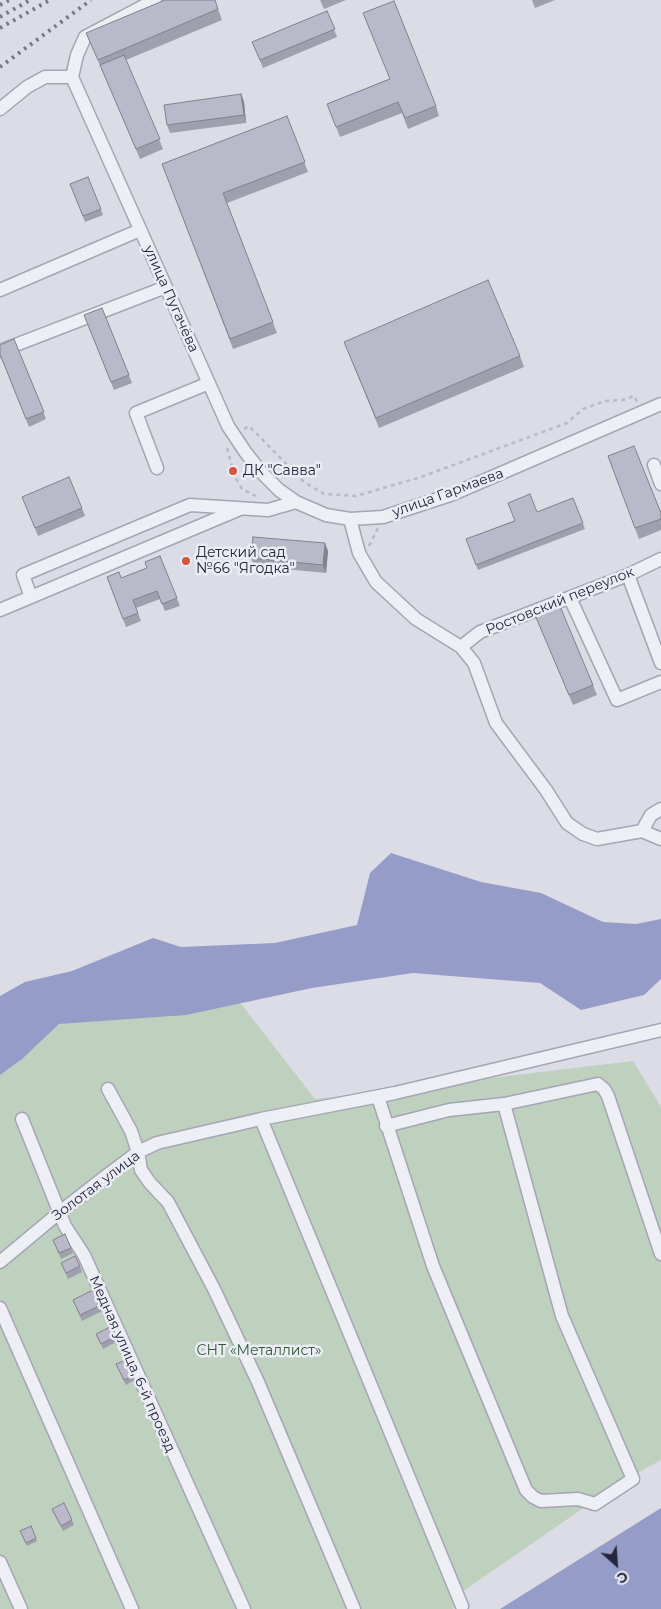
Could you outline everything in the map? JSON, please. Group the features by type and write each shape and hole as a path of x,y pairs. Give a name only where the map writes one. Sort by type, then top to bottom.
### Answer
{"street":[{"path":"0,109 28,87 45,77 72,77 84,37 155,0"},
{"name":"улица Пугачёва","path":"72,77 228,426 262,473 279,490 296,502"},
{"path":"0,290 140,230"},
{"path":"0,351 166,287"},
{"path":"157,468 136,413 209,382"},
{"name":"улица Гармаева","path":"296,502 326,515 350,519 383,516 453,494 661,404"},
{"path":"654,465 661,484"},
{"path":"31,597 23,574 190,505 268,510 296,502"},
{"path":"0,610 242,508"},
{"path":"350,519 359,553 376,582 416,619 461,647 474,663 496,723 546,790 567,823 583,834 597,839 642,831 661,839"},
{"name":"Ростовский переулок","path":"461,647 480,632 570,598 661,559"},
{"path":"628,574 661,663"},
{"path":"570,598 617,700 661,682"},
{"path":"642,831 651,815 661,810"},
{"name":"Золотая улица","path":"0,1262 60,1212 138,1152 157,1143 261,1118 378,1097 661,1030"},
{"path":"386,1126 449,1110 504,1104 598,1084 608,1096 661,1254"},
{"path":"108,1089 131,1131 138,1152 141,1170 150,1183 168,1202 214,1289 258,1382 354,1609"},
{"path":"378,1097 433,1266 526,1490 533,1497 541,1501 578,1499 595,1504 633,1479 562,1316 504,1104"},
{"name":"Медная улица, 6-й проезд","path":"22,1118 65,1226 84,1255 244,1609"},
{"path":"261,1118 462,1606"},
{"path":"0,1308 132,1609"},
{"path":"0,1562 21,1609"}],"path":[{"path":"277,508 242,489 235,477 226,442 249,426 304,482 324,494 356,496 421,477 567,423 583,410 605,401 623,400 634,396 641,413"},
{"path":"363,559 382,520"}],"green space":[{"name":"СНТ «Металлист»","path":"238,1000 315,1099 633,1061 661,1107 661,1460 621,1482 462,1592 453,1609 0,1609 0,1063 40,1030 100,1013"}],"water":[{"path":"391,853 481,882 541,893 603,922 636,924 661,919 661,979 644,995 581,1010 540,983 413,973 312,988 186,1015 59,1024 22,1059 0,1075 0,996 25,982 72,971 153,938 181,947 275,943 357,925 370,873"},
{"path":"661,1508 661,1609 500,1609"}],"building":[{"path":"165,0 215,0 218,9 98,60 86,33"},
{"path":"394,1 436,106 405,118 398,102 336,127 327,104 390,79 363,13"},
{"path":"327,11 335,29 260,60 252,42"},
{"path":"124,55 160,139 136,149 100,65"},
{"path":"241,94 244,115 167,125 164,105"},
{"path":"287,116 305,162 223,193 273,322 230,339 162,164"},
{"path":"88,177 101,209 83,216 70,184"},
{"path":"488,280 520,356 376,418 344,342"},
{"path":"102,308 129,375 111,382 84,315"},
{"path":"14,339 44,412 26,419 0,354 0,345"},
{"path":"634,446 661,513 661,519 635,528 608,456"},
{"path":"69,477 82,508 35,528 22,497"},
{"path":"530,494 537,512 573,498 583,523 476,565 466,539 515,521 508,503"},
{"path":"253,537 325,543 323,565 251,558"},
{"path":"160,556 177,598 162,604 157,591 133,600 138,613 123,619 107,577 119,572 121,578 147,568 145,562"},
{"path":"559,604 593,685 569,695 535,615"},
{"path":"65,1234 71,1248 59,1253 53,1240"},
{"path":"75,1256 80,1266 66,1273 61,1263"},
{"path":"93,1290 101,1305 80,1315 73,1300"},
{"path":"112,1326 116,1336 101,1344 96,1334"},
{"path":"126,1360 134,1375 124,1380 116,1364"},
{"path":"64,1503 72,1520 61,1526 52,1509"},
{"path":"31,1526 36,1538 26,1543 20,1531"}],"railway":[{"path":"0,5 9,0"},
{"path":"0,17 30,0"},
{"path":"0,28 50,0"},
{"path":"0,67 91,0"}],"place":[{"name":"ДК \"Савва\"","path":"233,471"},
{"name":"Детский сад №66 \"Ягодка\"","path":"186,561"}]}
